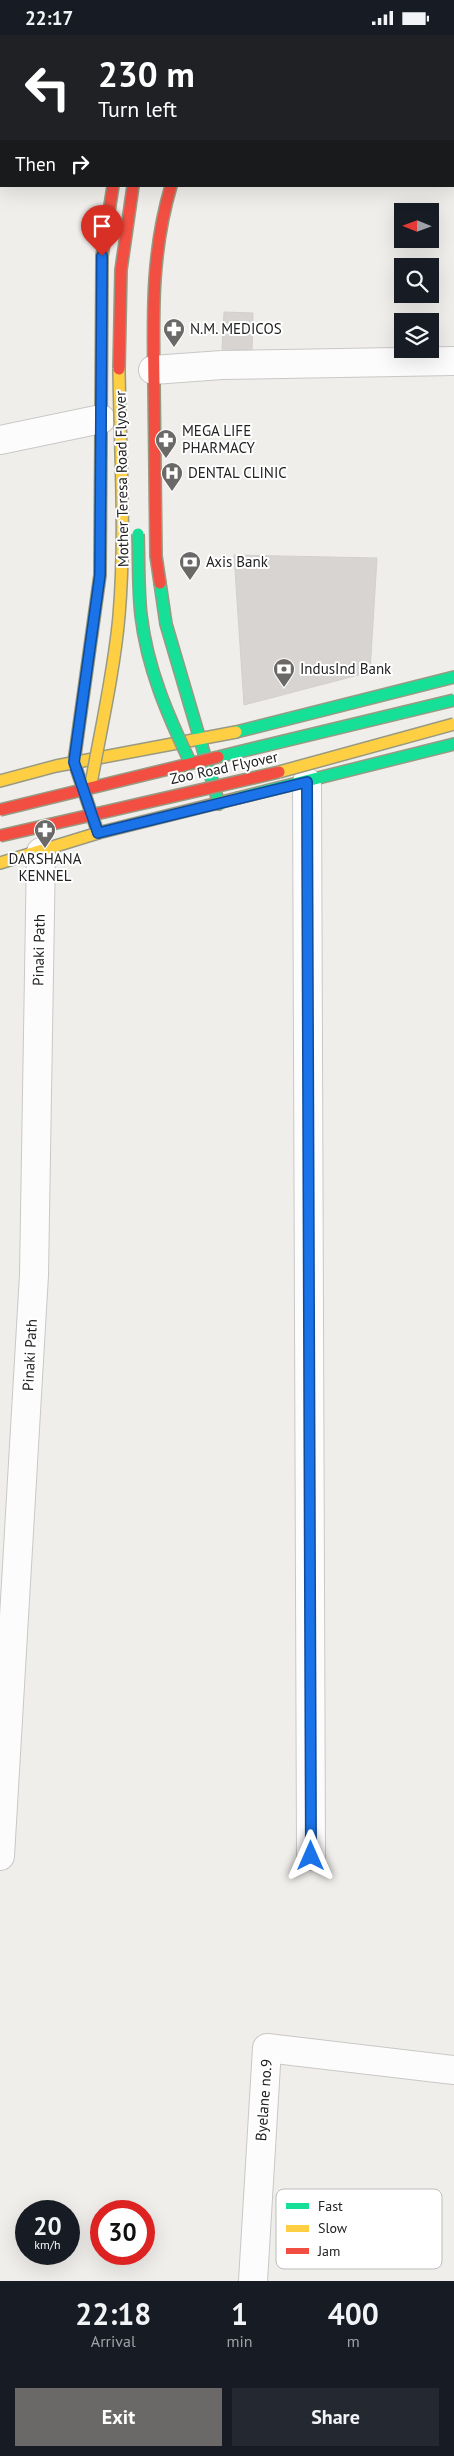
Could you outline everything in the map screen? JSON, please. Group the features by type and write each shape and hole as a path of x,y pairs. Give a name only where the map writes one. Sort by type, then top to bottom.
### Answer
{"street":[{"path":"98,833 74,762 100,575 102,256 113,187"},
{"name":"Mother Teresa Road Flyover","path":"91,785 116,642 119,614 122,525 119,395 121,279 124,235 133,187"},
{"path":"171,187 154,259 153,370 156,556 166,623 198,739 219,805"},
{"path":"153,370 222,365 454,361"},
{"path":"0,440 102,419"},
{"name":"Mother Teresa Road Flyover","path":"138,518 141,615 149,656 170,721 191,764"},
{"path":"0,781 74,762 257,727 454,677"},
{"name":"Zoo Road Flyover","path":"0,810 91,785 296,741 454,700"},
{"name":"Zoo Road Flyover","path":"0,836 304,766 454,725"},
{"path":"0,863 98,833 219,805 454,744"},
{"path":"307,782 311,1856"},
{"name":"Pinaki Path","path":"0,1856 34,1275 40,852"},
{"name":"Byelane no.9","path":"253,2281 267,2048 454,2070"}],"building":[{"path":"224,312 253,313 252,350 222,349"},
{"path":"234,555 377,558 370,672 244,705"}],"traffic: fast":[{"path":"98,833 74,762 100,575 101,428"},
{"path":"138,534 140,605 148,654 153,673 174,728 191,764"},
{"path":"160,583 166,624 219,804"},
{"path":"236,732 454,677"},
{"path":"218,757 454,700"},
{"path":"238,798 454,744"}],"traffic: slow":[{"path":"91,784 111,679 119,616 122,554 119,369"},
{"path":"279,772 454,724"},
{"path":"0,781 56,766 236,732"},
{"path":"0,863 98,833 238,798"}],"traffic: jam":[{"path":"101,428 102,256 113,187"},
{"path":"119,369 121,270 133,187"},
{"path":"160,583 156,556 154,309 160,236 171,187"},
{"path":"0,810 218,757"},
{"path":"0,836 279,772"}],"place":[{"name":"N.M. MEDICOS","path":"174,348"},
{"name":"MEGA LIFE PHARMACY","path":"166,459"},
{"name":"DENTAL CLINIC","path":"172,492"},
{"name":"Axis Bank","path":"190,581"},
{"name":"IndusInd Bank","path":"284,688"},
{"name":"DARSHANA KENNEL","path":"45,849"}],"route":[{"path":"102,256 100,575 74,762 98,833 307,782 311,1856"}]}
